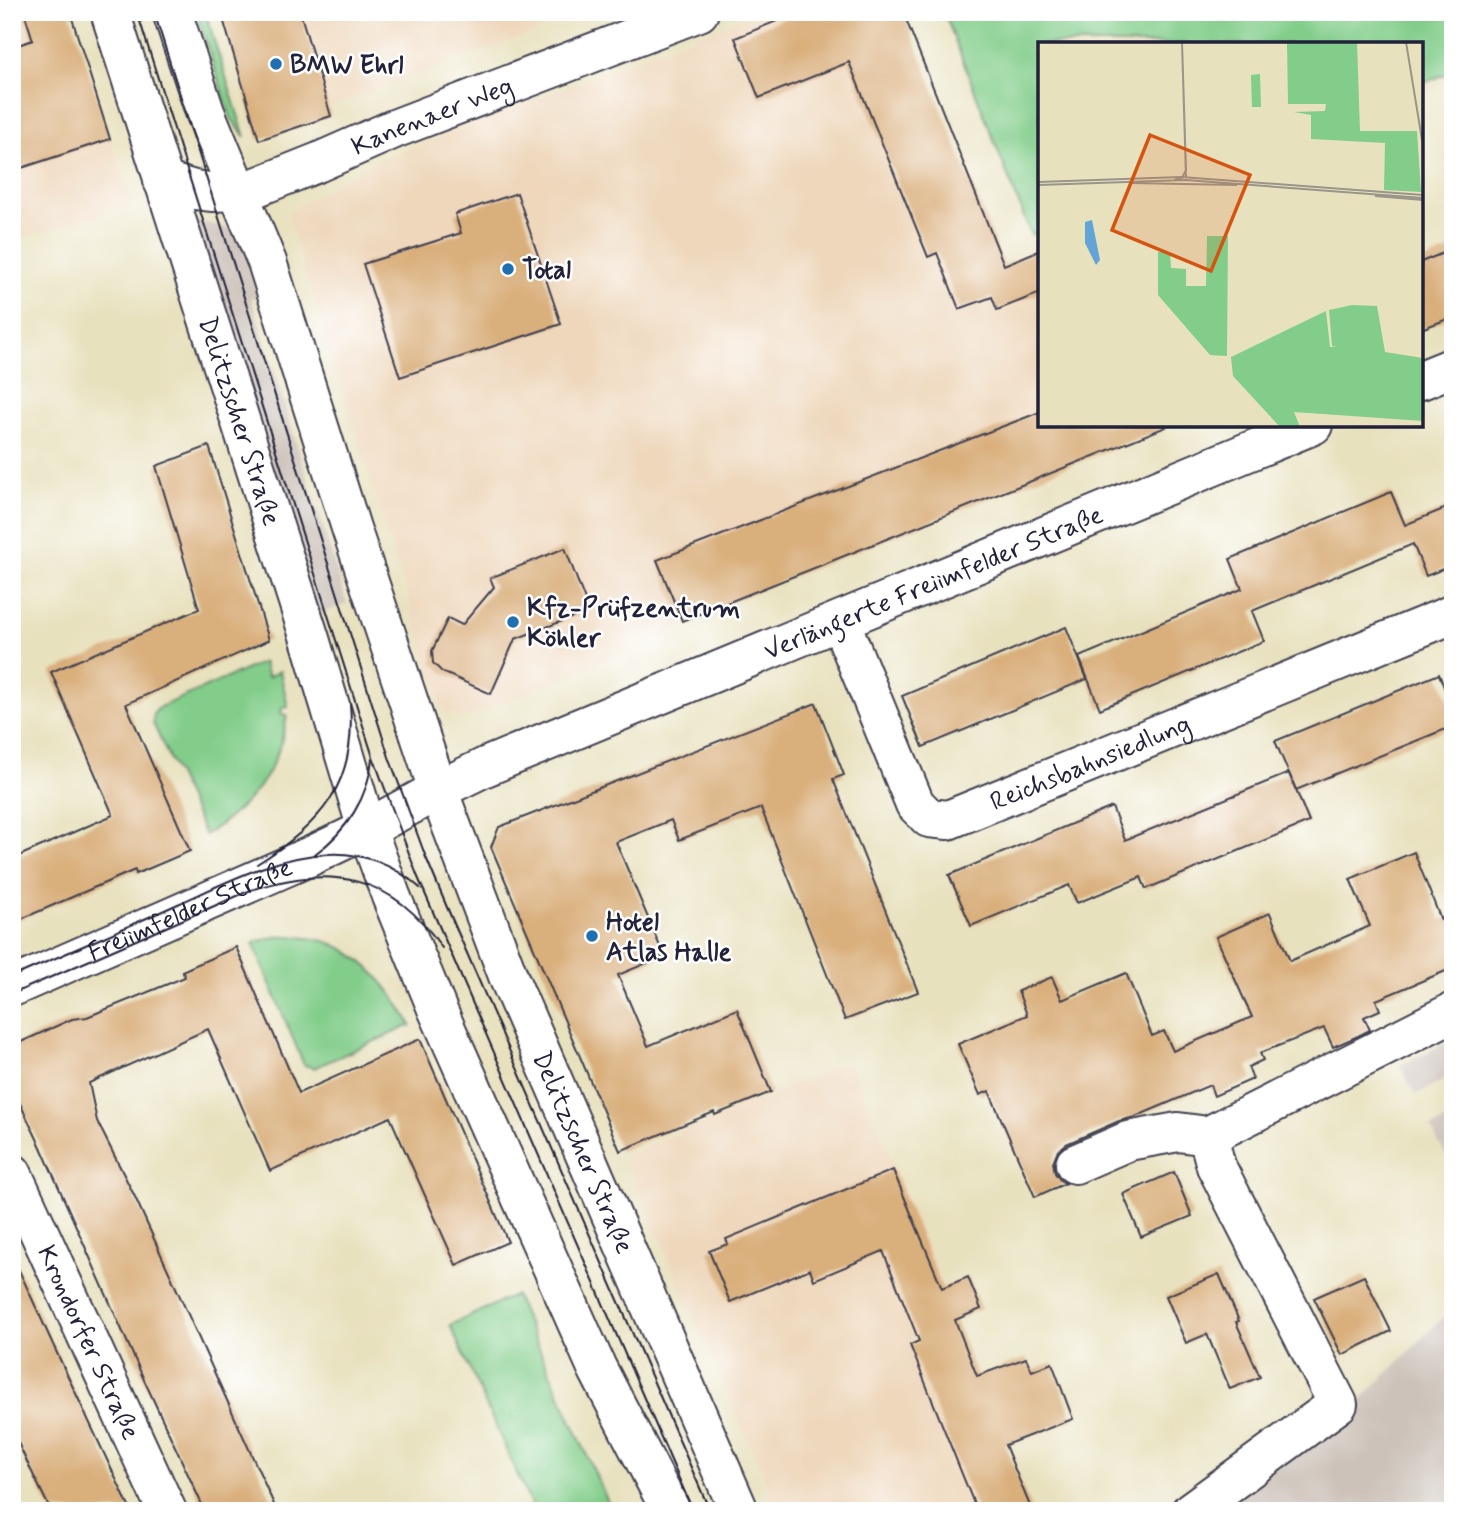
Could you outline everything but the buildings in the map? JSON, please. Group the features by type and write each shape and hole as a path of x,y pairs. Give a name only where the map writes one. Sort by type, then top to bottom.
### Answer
{"street":[{"name":"Delitzscher Straße","path":"110,12 391,896 438,1011 597,1368 671,1511"},
{"name":"Delitzscher Straße","path":"172,12 205,112 271,275 438,790 509,981 740,1511"},
{"name":"Kanenaer Weg","path":"163,181 211,192 254,188 406,124 699,12"},
{"path":"1423,379 1453,367"},
{"name":"Verlängerte Freiimfelder Straße","path":"438,790 485,767 1308,427"},
{"name":"Reichsbahnsiedlung","path":"840,621 915,804 929,818 948,820 1453,614"},
{"path":"368,829 438,790"},
{"name":"Freiimfelder Straße","path":"12,987 368,829"},
{"path":"1075,1164 1128,1141 1178,1132 1208,1136 1453,1012"},
{"path":"1191,1511 1338,1404 1216,1167 1208,1136"},
{"name":"Krondorfer Straße","path":"12,1173 167,1511"}],"shaded area":[{"path":"12,12 70,12 132,206 12,241"},
{"path":"229,12 589,12 267,130"},
{"path":"758,12 903,12 952,286 1038,251 1038,427 1164,427 683,621 685,628 464,719 443,709 287,212 374,163"},
{"path":"193,220 244,232 267,292 251,298 347,604 319,614"},
{"path":"1453,1039 1453,1076 1415,1095 1400,1065"},
{"path":"850,1061 958,1322 909,1342 978,1511 779,1511 624,1156"},
{"path":"1453,1117 1453,1170 1431,1128"},
{"path":"1453,1308 1453,1511 1210,1511 1351,1409"}],"green space":[{"path":"196,12 205,12 245,137 231,118"},
{"path":"944,12 1453,12 1453,71 1423,83 1423,42 1038,42 1038,233 1031,235"},
{"path":"263,662 268,677 280,671 288,707 282,707 281,714 287,715 277,753 270,770 249,799 205,835 153,723 154,713 160,707"},
{"path":"290,936 328,942 357,958 388,989 411,1025 314,1068 304,1065 253,943"},
{"path":"515,1295 612,1511 534,1511 450,1325"}],"tram line":[{"path":"137,12 372,754 417,875 693,1511"},
{"path":"154,12 389,757 425,855 710,1511"},
{"path":"257,864 280,849 317,816 341,779 348,757 350,703"},
{"path":"315,854 337,835 354,812 366,786 372,758"},
{"path":"12,977 232,879 289,860 328,854 353,855 389,867 420,888"},
{"path":"12,994 251,890 307,878 358,882 381,891 403,904 423,923 442,948"}],"place":[{"name":"BMW Ehrl","path":"276,64"},
{"name":"Total","path":"508,269"},
{"name":"Kfz-Prüfzentrum Köhler","path":"513,622"},
{"name":"Hotel Atlas Halle","path":"592,936"}]}
